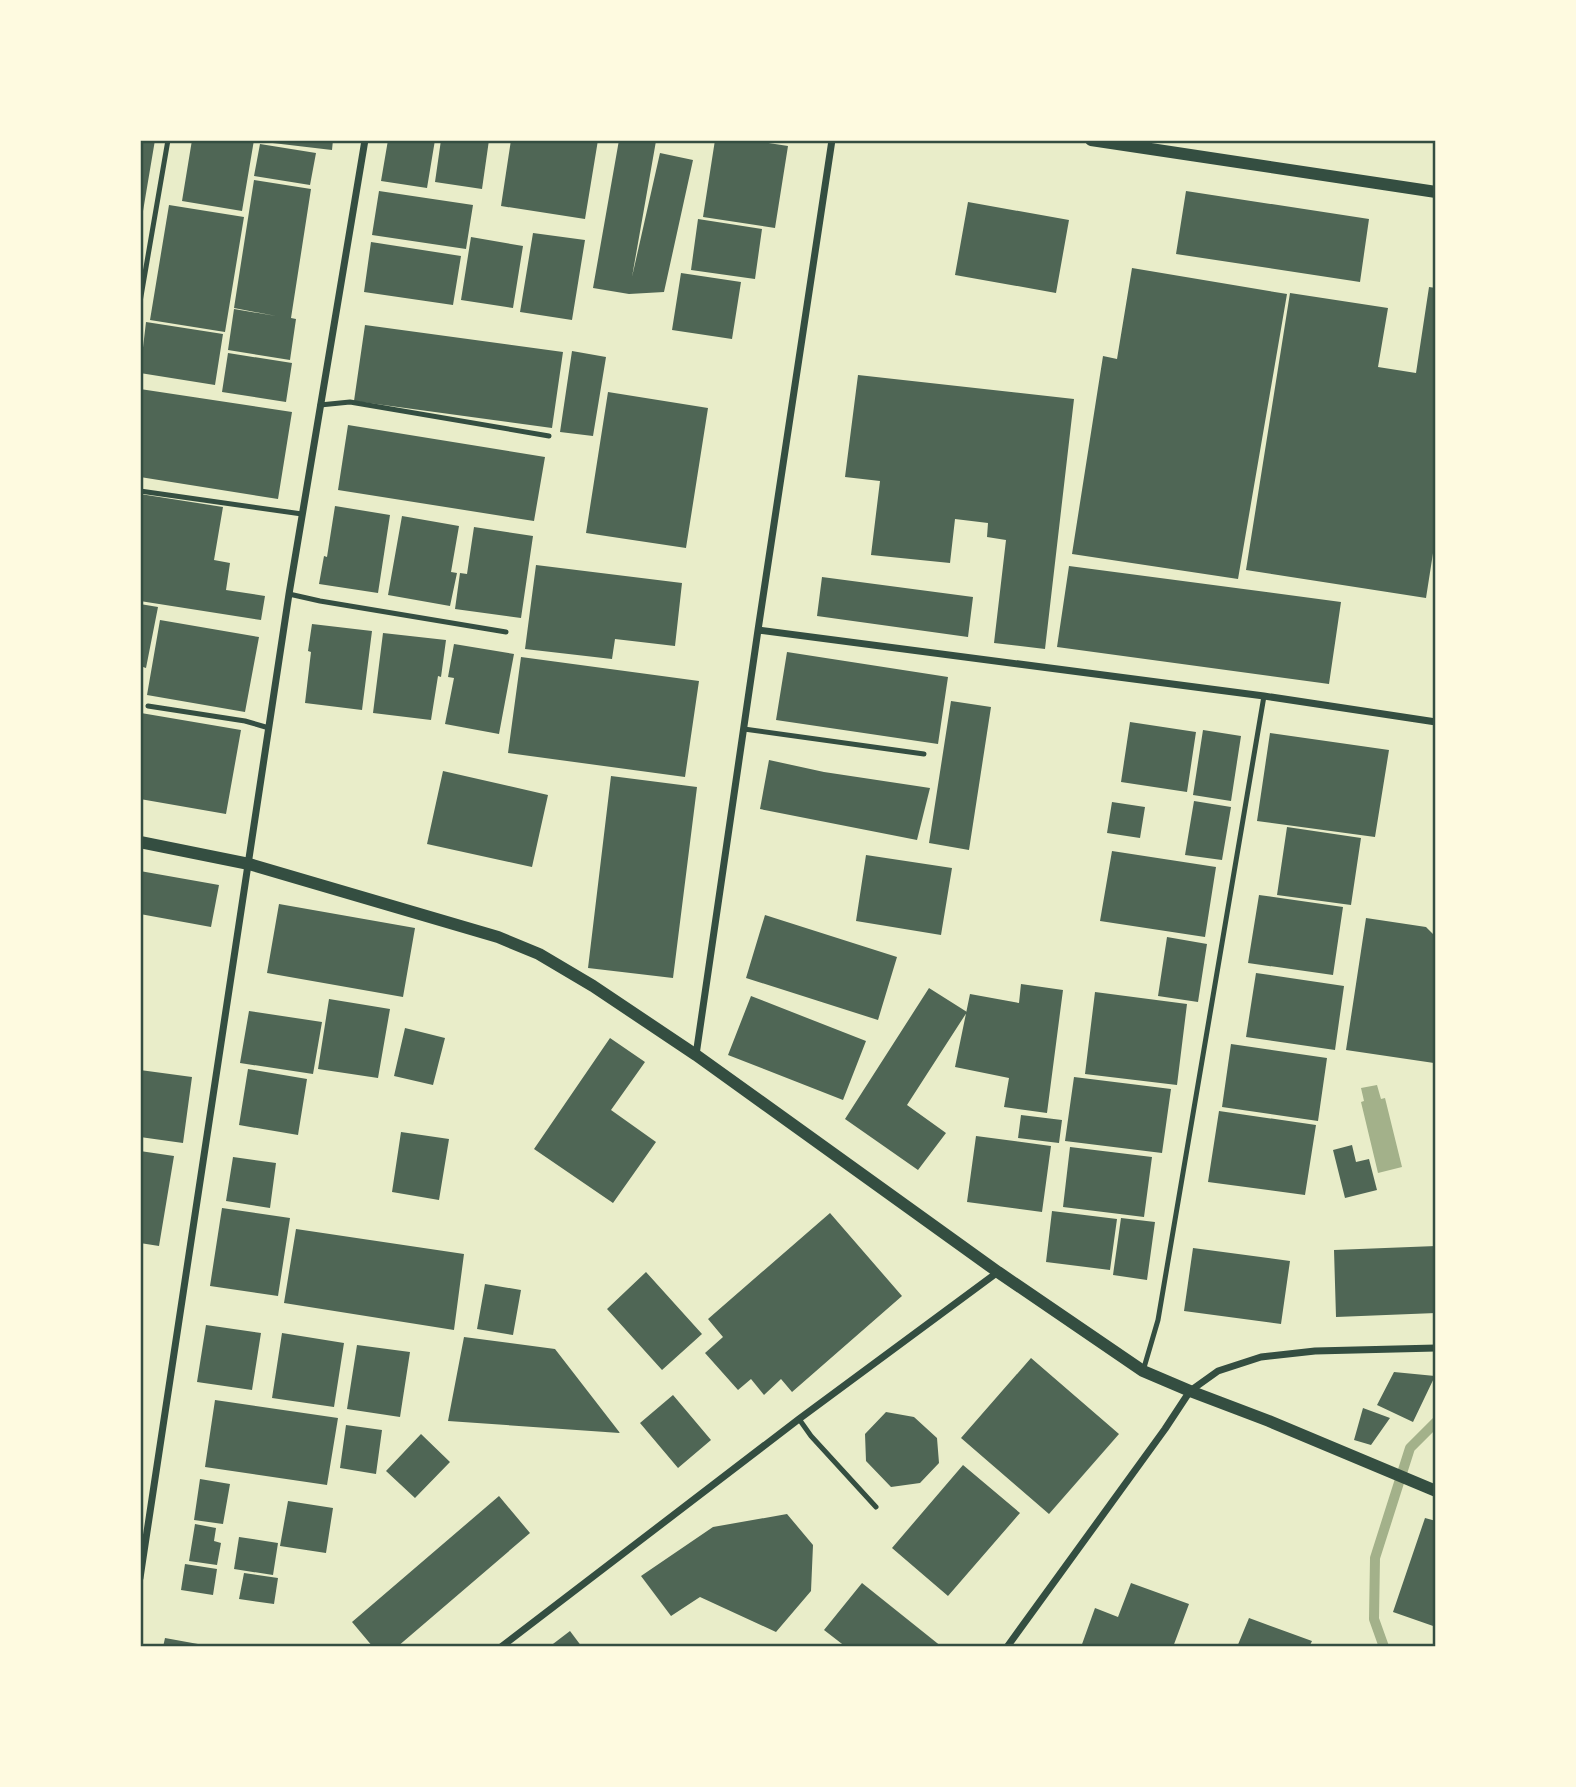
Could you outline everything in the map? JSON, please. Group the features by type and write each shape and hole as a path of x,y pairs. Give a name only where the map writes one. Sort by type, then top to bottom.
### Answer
{"street":[{"path":"140,1578 289,594 365,140"},
{"path":"696,1055 832,140"},
{"path":"1091,140 1436,192"},
{"path":"758,631 1264,696 1436,722"},
{"path":"140,842 249,864 509,941 539,954 593,986 696,1055 998,1272 1143,1371 1436,1491"},
{"path":"501,1647 799,1419 998,1272"},
{"path":"1007,1647 1191,1391 1218,1371 1261,1357 1315,1351 1436,1348"}],"lane":[{"path":"140,302 168,140"},
{"path":"320,405 350,402 549,436"},
{"path":"140,491 302,514"},
{"path":"289,594 506,632"},
{"path":"1143,1371 1158,1320 1264,696"},
{"path":"148,706 245,721 269,728"},
{"path":"744,729 924,754"},
{"path":"799,1419 811,1436 876,1507"}],"shaded area":[{"path":"1377,1085 1381,1099 1385,1098 1402,1167 1378,1173 1361,1102 1364,1101 1361,1088"}],"building":[{"path":"140,140 155,140 141,223 140,223"},
{"path":"192,140 254,140 242,211 182,201"},
{"path":"333,140 332,150 264,142"},
{"path":"388,140 435,140 427,188 381,181"},
{"path":"441,140 489,140 482,189 435,182"},
{"path":"511,140 598,140 585,219 501,206"},
{"path":"619,140 656,141 632,277 660,153 693,160 664,292 629,294 593,288"},
{"path":"715,140 750,140 788,146 775,228 703,217"},
{"path":"260,144 316,153 310,185 254,176"},
{"path":"254,180 311,189 291,318 296,319 290,360 228,350 234,309 276,316 234,308"},
{"path":"379,191 473,205 466,249 372,235"},
{"path":"1186,191 1369,219 1360,282 1176,254"},
{"path":"968,202 1069,220 1056,293 955,275"},
{"path":"169,205 244,217 225,332 150,320"},
{"path":"698,219 762,229 755,279 691,270"},
{"path":"533,233 585,240 572,320 520,312"},
{"path":"471,237 523,246 513,308 461,300"},
{"path":"371,242 461,256 453,305 364,292"},
{"path":"1132,268 1287,294 1238,579 1072,554 1103,356 1117,359"},
{"path":"681,273 741,282 732,339 672,330"},
{"path":"1429,287 1436,288 1436,534 1426,598 1246,570 1290,293 1388,308 1378,367 1416,373"},
{"path":"146,322 223,334 215,385 140,373"},
{"path":"365,325 563,352 552,428 354,401"},
{"path":"572,351 606,357 593,436 560,432"},
{"path":"228,353 292,363 286,402 222,392"},
{"path":"858,375 1074,399 1045,649 994,643 1006,540 987,537 988,523 955,519 950,563 871,555 880,481 845,477"},
{"path":"140,389 292,412 278,499 140,477"},
{"path":"608,392 708,408 686,548 586,533"},
{"path":"348,425 545,457 534,521 338,490"},
{"path":"140,494 223,507 214,560 230,563 226,590 265,596 261,620 140,601"},
{"path":"335,506 390,515 378,593 319,584 324,556 327,557"},
{"path":"402,516 459,526 451,572 457,573 450,606 388,595"},
{"path":"474,527 533,536 521,618 455,609 460,573 467,574"},
{"path":"536,565 682,583 675,646 615,639 612,659 525,649"},
{"path":"1069,566 1341,602 1329,684 1057,647"},
{"path":"822,577 973,597 968,637 817,616"},
{"path":"140,604 158,607 146,668 140,666"},
{"path":"160,620 259,637 245,712 147,695"},
{"path":"312,624 372,631 362,710 305,703"},
{"path":"383,633 446,640 431,720 373,713"},
{"path":"454,644 514,654 499,734 445,724 454,678 448,677"},
{"path":"787,652 948,677 938,744 776,720"},
{"path":"521,657 699,681 685,777 508,753"},
{"path":"951,701 991,707 969,850 929,843"},
{"path":"141,713 241,730 226,814 140,799"},
{"path":"1130,722 1196,732 1187,792 1121,782"},
{"path":"1203,730 1241,736 1231,801 1193,795"},
{"path":"1270,733 1389,750 1375,837 1257,821"},
{"path":"769,760 824,772 930,788 917,840 760,809"},
{"path":"443,771 548,795 532,867 427,844"},
{"path":"611,776 697,787 673,978 588,968"},
{"path":"1194,801 1231,807 1222,860 1185,855"},
{"path":"1112,802 1145,807 1140,838 1107,833"},
{"path":"1287,827 1361,838 1351,905 1277,895"},
{"path":"1112,851 1216,867 1205,937 1100,921"},
{"path":"866,855 952,868 941,935 856,921"},
{"path":"140,871 219,885 211,927 140,914"},
{"path":"1259,895 1343,907 1333,975 1248,963"},
{"path":"279,904 415,928 403,997 267,973"},
{"path":"765,915 897,957 878,1020 746,978"},
{"path":"1366,918 1426,927 1436,937 1434,1063 1346,1050"},
{"path":"1167,937 1207,944 1198,1002 1158,996"},
{"path":"1256,973 1344,986 1335,1050 1246,1037"},
{"path":"1021,984 1063,990 1047,1113 1004,1107 1009,1078 955,1067 970,994 1019,1003"},
{"path":"929,988 967,1012 907,1105 946,1133 918,1170 845,1119"},
{"path":"1095,992 1187,1004 1177,1085 1085,1074"},
{"path":"751,996 866,1041 843,1100 728,1055"},
{"path":"329,999 390,1009 378,1078 318,1069"},
{"path":"249,1011 322,1022 313,1074 240,1063"},
{"path":"405,1028 445,1038 433,1085 394,1076"},
{"path":"610,1038 645,1062 611,1110 656,1142 613,1203 534,1149"},
{"path":"1231,1044 1327,1058 1318,1121 1222,1107"},
{"path":"248,1069 307,1079 298,1135 239,1125"},
{"path":"140,1070 192,1077 183,1143 140,1137"},
{"path":"1074,1077 1171,1089 1162,1153 1065,1141"},
{"path":"1219,1111 1316,1125 1305,1195 1208,1182"},
{"path":"1021,1115 1062,1120 1059,1143 1018,1138"},
{"path":"401,1132 449,1139 439,1200 392,1192"},
{"path":"976,1136 1051,1146 1042,1212 967,1202"},
{"path":"1352,1145 1356,1162 1369,1159 1377,1190 1345,1198 1333,1150"},
{"path":"1070,1147 1152,1157 1144,1217 1063,1207"},
{"path":"140,1151 174,1156 159,1246 140,1243"},
{"path":"233,1157 276,1163 270,1208 226,1201"},
{"path":"222,1208 290,1218 278,1296 210,1286"},
{"path":"1052,1211 1117,1219 1110,1270 1046,1262"},
{"path":"830,1213 902,1296 792,1392 781,1379 764,1395 751,1379 738,1390 705,1353 723,1337 708,1319"},
{"path":"1121,1218 1155,1222 1147,1280 1113,1275"},
{"path":"296,1229 464,1254 454,1330 284,1303"},
{"path":"1436,1246 1436,1313 1336,1317 1334,1250"},
{"path":"1193,1248 1290,1261 1281,1324 1184,1311"},
{"path":"646,1272 702,1334 662,1370 607,1309"},
{"path":"485,1284 521,1290 513,1335 477,1329"},
{"path":"206,1325 261,1333 252,1390 197,1382"},
{"path":"282,1333 344,1343 334,1407 272,1398"},
{"path":"464,1337 555,1349 620,1433 448,1421"},
{"path":"357,1345 410,1352 400,1417 347,1409"},
{"path":"1031,1358 1119,1434 1049,1514 961,1438"},
{"path":"1394,1372 1435,1376 1413,1422 1377,1405"},
{"path":"673,1395 711,1440 678,1468 640,1423"},
{"path":"215,1400 338,1418 327,1485 205,1467"},
{"path":"1363,1408 1390,1418 1371,1445 1354,1440"},
{"path":"886,1412 914,1417 937,1438 939,1463 920,1483 891,1487 866,1461 865,1434"},
{"path":"346,1425 382,1430 376,1474 340,1468"},
{"path":"421,1434 450,1462 415,1498 386,1471"},
{"path":"963,1465 1020,1513 948,1596 892,1548"},
{"path":"200,1479 230,1484 223,1524 194,1520"},
{"path":"499,1496 530,1533 397,1647 373,1647 352,1622"},
{"path":"288,1501 333,1508 326,1553 280,1546"},
{"path":"787,1514 813,1545 811,1591 776,1632 700,1597 671,1616 641,1576 713,1527"},
{"path":"1425,1518 1436,1521 1436,1627 1393,1612"},
{"path":"195,1524 216,1528 214,1541 221,1543 217,1565 189,1561"},
{"path":"239,1537 278,1543 273,1575 234,1569"},
{"path":"185,1564 217,1569 213,1595 181,1590"},
{"path":"244,1573 278,1578 274,1604 239,1599"},
{"path":"862,1583 942,1647 846,1647 824,1630"},
{"path":"1131,1583 1189,1604 1173,1647 1081,1647 1095,1608 1118,1617"},
{"path":"1249,1618 1312,1641 1309,1647 1237,1647"},
{"path":"570,1631 582,1647 549,1647"},
{"path":"165,1638 209,1646 209,1647 163,1647"}],"waterway":[{"path":"1384,1647 1374,1619 1375,1558 1410,1448 1436,1422"}]}
